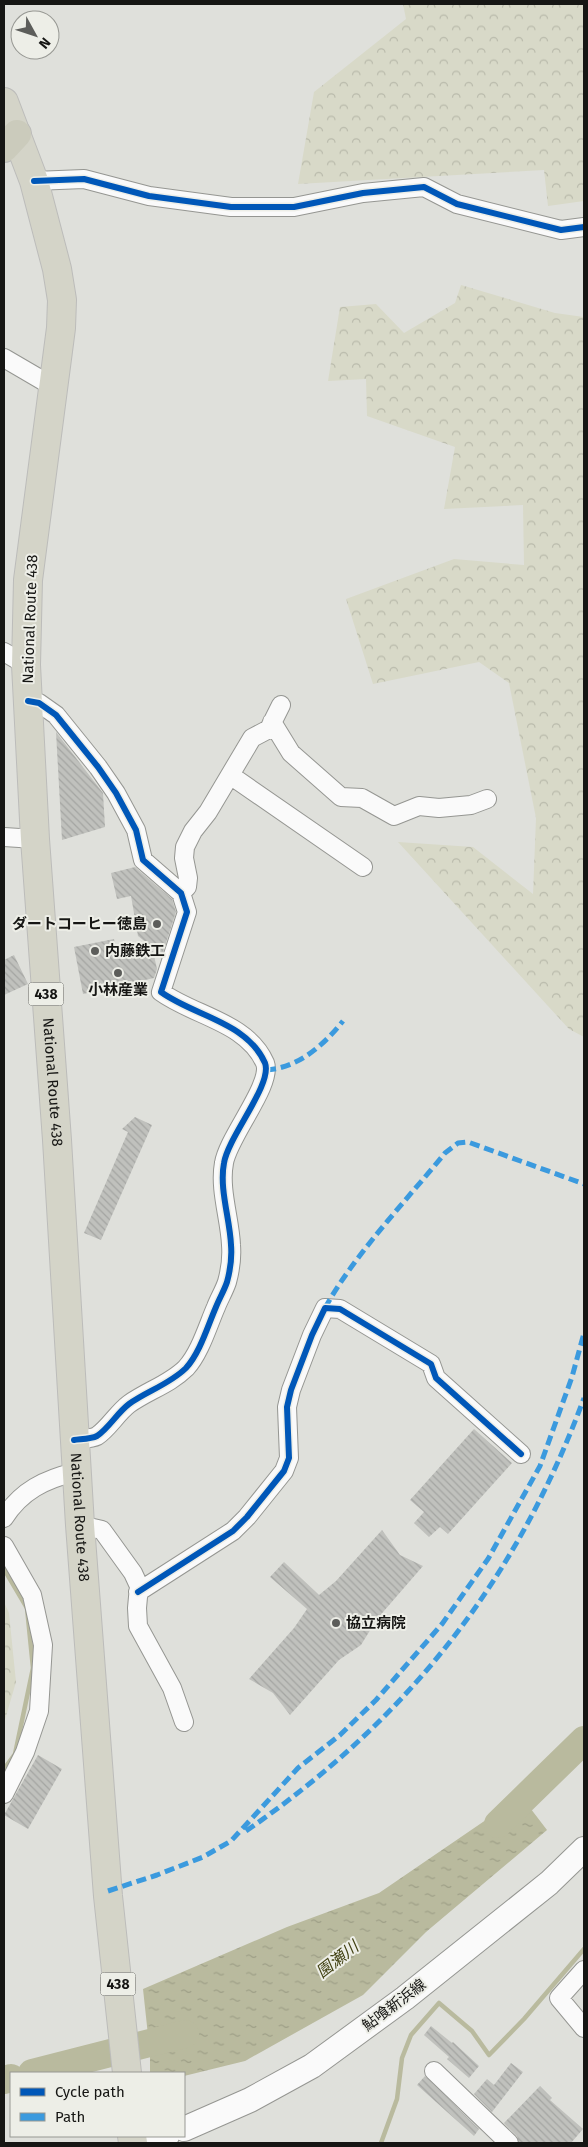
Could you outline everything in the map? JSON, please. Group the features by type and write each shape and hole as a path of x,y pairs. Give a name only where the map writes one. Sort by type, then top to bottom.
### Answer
{"highway":[{"name":"National Route 438","path":"4,102 10,141 34,181 57,269 62,300 61,328 28,580 15,659 28,701 35,839 57,1140 76,1472 108,1896 127,2072"}],"main road":[{"name":"鮎喰新浜線","path":"185,2129 250,2100 312,2066 405,1998 548,1883 584,1849"},
{"path":"148,2143 164,2137"}],"street":[{"path":"34,181 84,179 149,196 231,207 294,206 362,193 424,187 457,204 562,230 584,227"},
{"path":"4,358 52,386"},
{"path":"28,701 39,703 56,715 98,767 116,793 136,830 143,860 181,893 187,912 161,992 177,1003 222,1022 238,1032 253,1045 265,1064 266,1074 260,1089 237,1130 224,1161 223,1175 232,1247 227,1282 202,1341 187,1367 164,1384 129,1405 96,1436 74,1440"},
{"path":"181,893 187,887 188,878 184,858 185,847 252,738 269,729 281,705"},
{"path":"272,722 291,753 341,797 362,798 394,816 419,806 440,808 471,805 487,799"},
{"path":"230,774 363,867"},
{"path":"4,837 35,839"},
{"path":"138,1592 233,1531 247,1517 284,1471 289,1458 287,1414 291,1390 312,1335 326,1308 340,1309 431,1364 436,1378 521,1454"},
{"path":"4,1518 22,1495 36,1486 55,1477 76,1472"},
{"path":"80,1525 102,1530 134,1573 139,1586 138,1626 172,1688 184,1722"},
{"path":"4,1546 32,1595 43,1645 39,1711 25,1752 4,1794"},
{"path":"584,1970 559,1998 584,2028"},
{"path":"434,2071 509,2143"}],"green space":[{"path":"403,4 584,4 584,201 548,206 544,170 298,184 314,92 406,19"},
{"path":"461,285 555,313 584,317 584,1037 569,1029 398,842 473,847 533,894 536,818 509,683 479,662 373,684 346,599 454,559 524,565 523,505 444,509 455,447 367,416 366,379 328,381 340,307 376,304 404,333 455,303"},
{"path":"4,1602 9,1613 16,1682 4,1723"}],"water":[{"path":"521,1796 547,1830 426,1932 363,1995 245,2061 185,2076 185,2072 150,2072 150,2054 143,1989 287,1927 379,1893"}],"building":[{"path":"56,732 103,793 105,827 62,840"},
{"name":"ダートコーヒー徳島","path":"135,867 172,899 176,912 162,955 138,936 131,896 117,899 111,873"},
{"name":"小林産業","path":"114,939 118,959 153,951 157,969 154,978 83,994 74,947"},
{"path":"14,955 28,984 4,995 4,960"},
{"path":"135,1117 152,1125 101,1240 84,1233 128,1132 122,1129"},
{"path":"474,1429 512,1463 448,1534 440,1527 429,1537 414,1523 424,1512 410,1500"},
{"name":"協立病院","path":"382,1530 400,1555 423,1566 377,1619 361,1645 339,1660 290,1715 273,1693 249,1679 294,1628 307,1609 270,1577 284,1562 319,1595 336,1581"},
{"path":"38,1755 62,1769 28,1829 4,1815"},
{"path":"431,2026 453,2042 479,2066 469,2078 424,2035"},
{"path":"511,2063 523,2072 492,2112 474,2094 487,2079 494,2085"},
{"path":"425,2076 479,2129 474,2136 417,2085"},
{"path":"540,2086 552,2098 550,2100 583,2129 571,2143 519,2143 517,2136 504,2123"}],"waterway":[{"path":"4,1569 27,1608 33,1668 15,1754 4,1769"},
{"name":"園瀬川","path":"498,1824 584,1740"},
{"path":"381,2143 397,2099 402,2058 411,2035 439,2003 472,2031 489,2055 524,2019 584,1949"},
{"name":"園瀬川","path":"36,2072 185,2034"},
{"name":"園瀬川","path":"4,2080 10,2078"}],"marked path":[{"path":"266,1070 289,1065 309,1054 319,1047 343,1021"},
{"path":"325,1308 365,1248 445,1153 458,1143 468,1142 584,1184"},
{"path":"108,1891 203,1857 231,1841 298,1768 340,1735 376,1700 442,1624 488,1559 540,1466 572,1377 584,1333"},
{"path":"246,1831 304,1788 357,1742 406,1694 450,1642 490,1587 525,1528 557,1465 584,1398"}],"cycle path":[{"path":"34,181 84,179 149,196 231,207 294,207 363,193 424,187 457,204 561,230 584,227"},
{"path":"28,701 39,703 56,715 98,767 116,793 136,830 143,860 181,893 187,912 161,992 219,1021 246,1038 257,1049 265,1063 266,1072 263,1084 233,1139 224,1163 223,1183 231,1245 230,1269 226,1285 195,1355 180,1374 129,1404 97,1436 74,1440"},
{"path":"138,1592 233,1531 247,1517 284,1471 289,1458 287,1407 291,1390 312,1335 325,1308 340,1309 431,1364 436,1378 521,1454"}],"place":[{"name":"ダートコーヒー徳島","path":"157,924"},
{"name":"内藤鉄工","path":"95,951"},
{"name":"小林産業","path":"118,973"},
{"name":"協立病院","path":"336,1623"}]}
